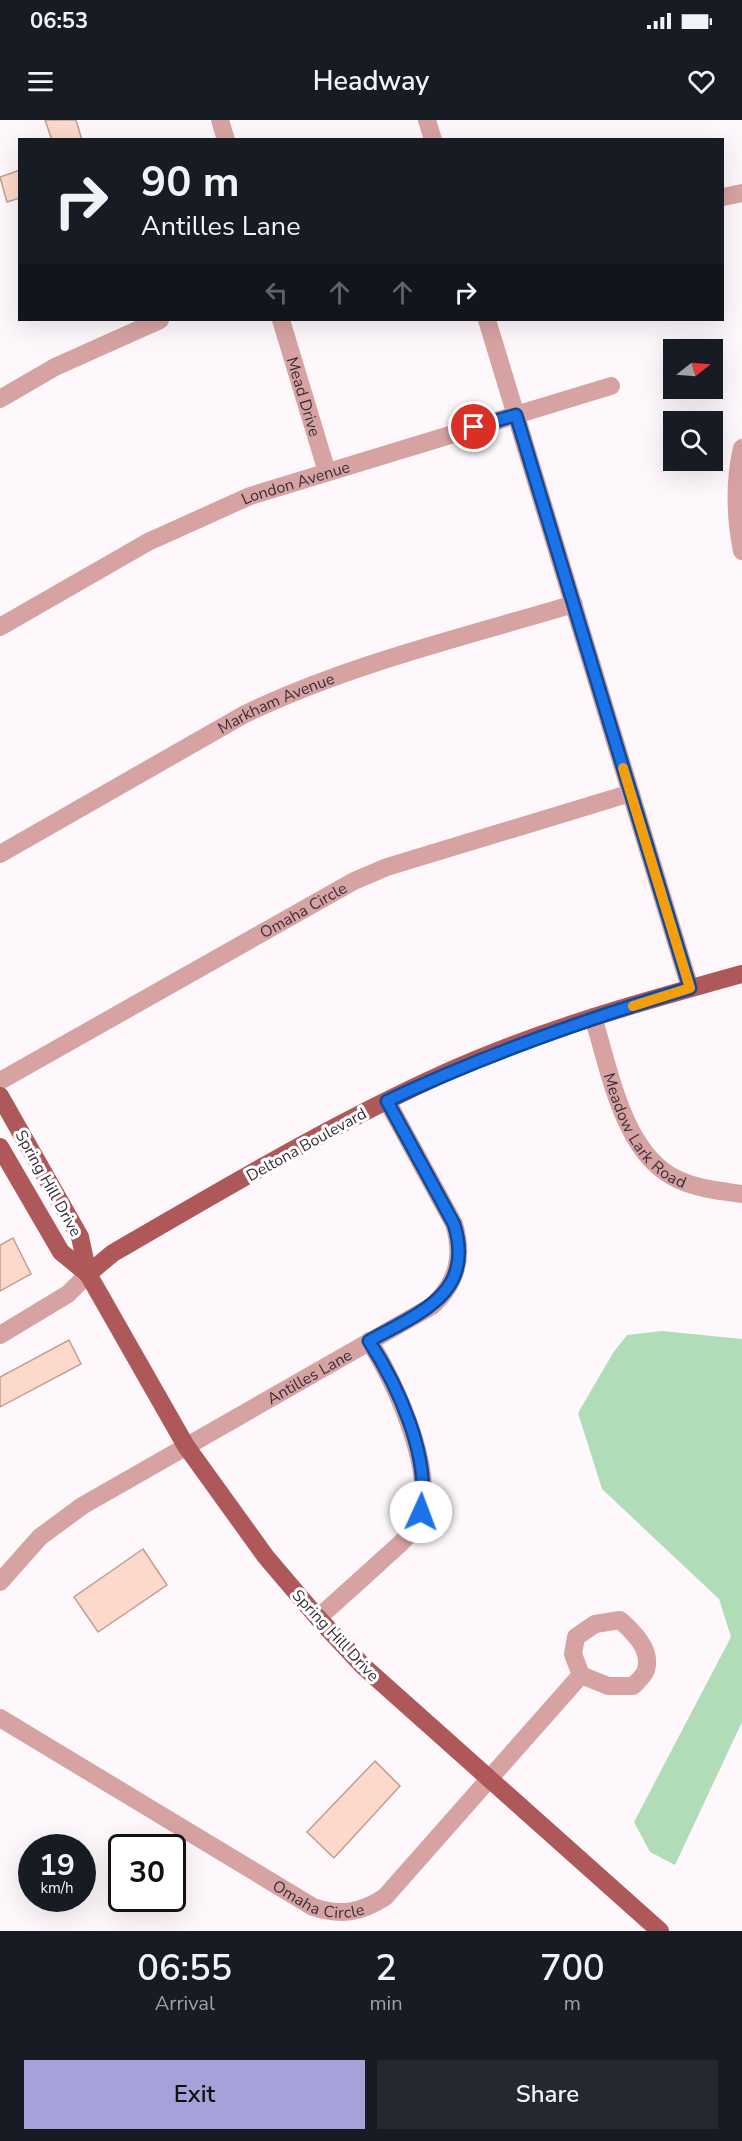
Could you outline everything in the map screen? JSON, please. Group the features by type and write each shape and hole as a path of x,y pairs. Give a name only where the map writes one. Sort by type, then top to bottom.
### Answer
{"main road":[{"name":"Deltona Boulevard","path":"88,1274 113,1253 316,1137 387,1101 504,1048 593,1017 742,974"},
{"name":"Spring Hill Drive","path":"0,1096 80,1238 88,1274 186,1446 266,1557 363,1666 488,1780 660,1931"},
{"name":"Spring Hill Drive","path":"0,1147 61,1252 88,1274"}],"street":[{"path":"220,120 225,138"},
{"path":"427,120 432,138"},
{"path":"724,197 742,193"},
{"path":"0,399 65,363 158,321"},
{"name":"Mead Drive","path":"281,321 327,472"},
{"path":"487,321 690,988"},
{"name":"London Avenue","path":"0,627 148,542 196,518 250,496 611,386"},
{"path":"742,448 735,498 736,524 742,551"},
{"name":"Markham Avenue","path":"0,854 245,714 284,695 327,679 574,604"},
{"name":"Omaha Circle","path":"0,1081 354,881 387,867 631,793"},
{"name":"Meadow Lark Road","path":"593,1017 629,1129 645,1155 677,1180 696,1186 742,1194"},
{"name":"Antilles Lane","path":"0,1581 18,1558 59,1521 432,1306 443,1296 452,1283 460,1257 454,1224 387,1101"},
{"path":"0,1335 68,1294 88,1274"},
{"path":"318,1618 406,1538 421,1512 423,1481 412,1431 387,1370 369,1341"},
{"name":"Omaha Circle","path":"0,1718 313,1907 328,1912 358,1911 384,1897 581,1675"}],"green space":[{"path":"662,1331 742,1339 742,1722 675,1865 650,1852 634,1822 731,1637 719,1599 602,1489 578,1413 613,1353 627,1335"}],"building":[{"path":"45,120 76,120 81,138 51,138"},
{"path":"18,171 18,199 7,202 0,177"},
{"path":"13,1238 31,1274 0,1291 0,1245"},
{"path":"69,1340 81,1364 0,1407 0,1377"},
{"path":"143,1549 167,1585 98,1632 74,1597"},
{"path":"375,1761 400,1786 334,1858 307,1832"}],"slow traffic":[{"path":"623,768 690,988 633,1006"}],"route":[{"path":"421,1512 424,1497 423,1481 412,1431 387,1370 369,1341 432,1306 443,1296 452,1283 457,1269 460,1257 459,1239 454,1224 387,1101 504,1048 581,1021 690,988 516,415 474,427"}]}
